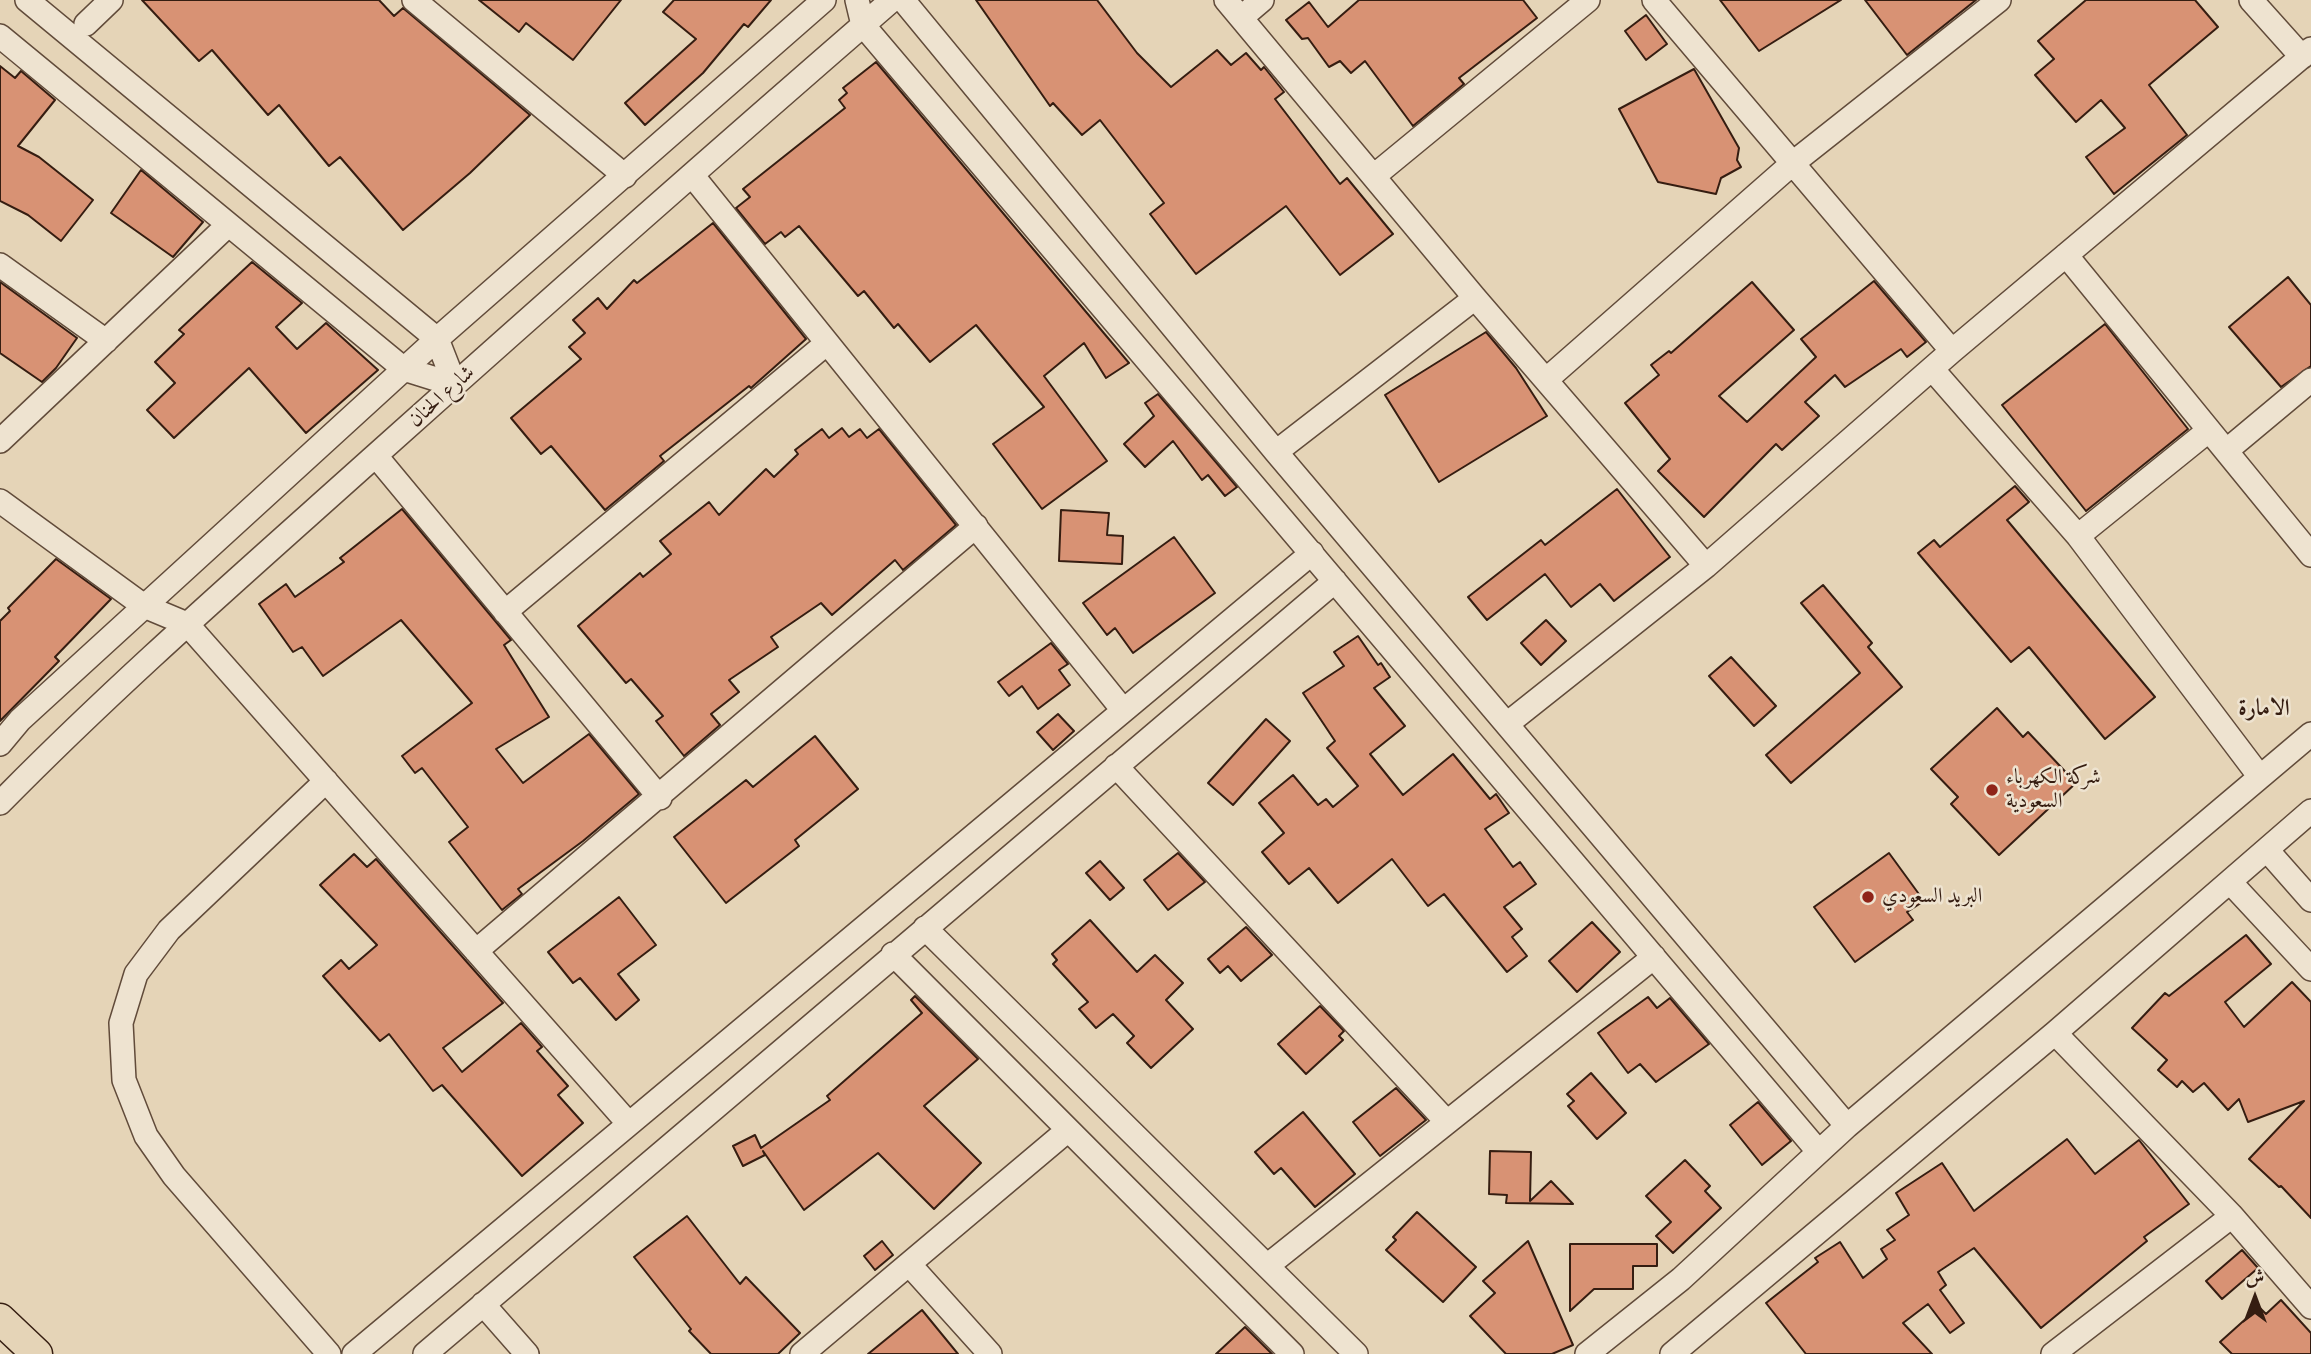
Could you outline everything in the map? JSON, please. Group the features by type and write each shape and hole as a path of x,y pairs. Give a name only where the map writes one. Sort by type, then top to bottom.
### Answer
{"main road":[{"path":"0,1319 37,1354"}],"street":[{"path":"27,0 437,339 455,384"},
{"path":"86,24 111,0"},
{"path":"0,744 20,720 437,339 824,0"},
{"path":"857,0 863,25 1818,1151"},
{"name":"شارع الحنان","path":"0,803 77,725 187,624 892,0"},
{"path":"903,0 1276,452 1847,1126"},
{"path":"1226,0 1475,298 1706,566"},
{"path":"1242,17 1262,0"},
{"path":"1374,176 1588,0"},
{"path":"1654,0 1952,351"},
{"path":"1547,379 1793,163 1998,0"},
{"path":"1507,724 1706,566 1952,351 2306,53 2250,0"},
{"path":"423,3 625,176"},
{"path":"0,36 404,369 455,384"},
{"path":"692,175 1123,710"},
{"path":"0,441 228,225"},
{"path":"2066,255 2311,555"},
{"path":"0,265 106,341"},
{"path":"1276,452 1475,298"},
{"path":"505,612 827,343"},
{"path":"1933,370 2078,536 2260,777"},
{"path":"2226,451 2311,380"},
{"path":"2078,536 2208,431"},
{"path":"376,456 660,798"},
{"path":"0,501 144,606 187,624 629,1124"},
{"path":"476,951 660,798 976,526"},
{"path":"354,1354 1312,553"},
{"path":"425,1354 1335,581"},
{"path":"1587,1354 1681,1279 1818,1151 2311,734"},
{"path":"1116,766 1447,1122"},
{"path":"326,781 169,930 136,974 121,1023 124,1080 146,1136 174,1176 329,1354"},
{"path":"1672,1354 2054,1033 2311,811"},
{"path":"2267,850 2311,900"},
{"path":"2231,882 2311,969"},
{"path":"925,928 1356,1354"},
{"path":"893,954 1292,1354"},
{"path":"1267,1266 1654,957"},
{"path":"2054,1033 2232,1216 2311,1307"},
{"path":"802,1354 1068,1130"},
{"path":"2053,1354 2232,1216"},
{"path":"909,1264 990,1354"},
{"path":"483,1304 527,1354"}],"building":[{"path":"142,0 379,0 394,16 403,8 530,115 470,173 403,230 340,157 329,166 279,105 268,115 212,50 199,61"},
{"path":"479,0 621,0 573,60 526,23 519,32"},
{"path":"674,0 771,0 748,27 744,24 703,73 645,125 625,103 696,39 663,12"},
{"path":"976,0 1097,0 1137,53 1171,87 1217,50 1231,65 1246,53 1261,70 1264,67 1284,92 1275,99 1340,184 1347,178 1393,234 1340,275 1286,206 1196,274 1150,214 1164,203 1100,120 1082,135 1053,103 1050,106"},
{"path":"1359,0 1523,0 1537,18 1459,78 1464,84 1413,126 1365,61 1351,73 1340,61 1329,67 1308,38 1302,39 1286,20 1309,2 1328,27"},
{"path":"1720,0 1841,0 1759,51"},
{"path":"1865,0 1976,0 1907,55"},
{"path":"2086,0 2195,0 2218,27 2149,85 2187,135 2114,194 2086,157 2125,128 2101,100 2076,122 2035,75 2054,59 2038,41"},
{"path":"1646,15 1667,44 1646,60 1625,31"},
{"path":"876,62 1129,363 1106,378 1084,343 1044,376 1107,461 1042,509 993,444 1044,407 976,325 930,362 898,324 894,328 864,291 858,296 799,226 785,237 781,232 765,244 736,208 750,197 743,189 845,108 839,100 847,93 843,88"},
{"path":"0,66 15,78 21,71 55,100 18,146 39,157 93,200 61,241 28,215 0,201"},
{"path":"1694,69 1739,148 1737,160 1741,167 1721,178 1716,194 1658,182 1619,109"},
{"path":"141,170 203,222 173,257 111,213"},
{"path":"713,223 806,339 751,388 749,386 660,456 664,461 605,510 551,446 541,454 511,418 581,359 569,347 585,333 573,320 598,298 607,309 634,280 637,283"},
{"path":"252,262 302,303 276,327 297,349 326,323 378,370 306,433 249,368 174,438 147,410 175,383 155,362 184,334 179,330"},
{"path":"2288,277 2311,305 2311,366 2281,387 2229,327"},
{"path":"1874,281 1926,342 1907,357 1901,349 1845,387 1835,375 1805,402 1819,416 1782,450 1776,444 1704,517 1658,471 1670,459 1625,403 1659,375 1651,365 1669,351 1671,353 1752,282 1794,330 1719,396 1747,422 1816,357 1801,339"},
{"path":"0,282 77,338 56,368 42,382 0,353"},
{"path":"2105,324 2188,429 2086,511 2002,405"},
{"path":"1486,332 1516,368 1547,416 1439,482 1385,395"},
{"path":"1158,394 1237,487 1225,496 1208,475 1202,480 1173,441 1145,467 1124,444 1154,416 1145,403"},
{"path":"842,428 849,437 860,429 867,438 879,429 956,525 903,570 895,560 832,615 821,603 771,637 778,647 729,680 739,692 711,714 720,725 684,756 656,721 663,716 631,679 626,683 578,626 640,573 643,577 671,554 660,541 709,502 719,515 766,469 774,477 798,454 795,450 822,429 829,438"},
{"path":"2015,486 2029,502 2007,520 2155,697 2105,739 2029,647 2011,662 1918,553 1934,540 1940,547"},
{"path":"1617,489 1670,557 1614,601 1600,584 1571,607 1545,574 1487,620 1468,597 1541,540 1545,545"},
{"path":"402,509 511,640 504,645 549,717 496,749 523,783 589,734 639,794 583,841 518,889 522,894 502,910 449,842 468,827 422,768 415,773 402,756 472,703 401,620 323,676 302,647 293,652 259,604 286,584 295,597 344,562 340,558"},
{"path":"1061,510 1109,513 1107,535 1123,536 1122,564 1059,561"},
{"path":"1174,537 1215,593 1133,653 1115,628 1107,635 1083,603"},
{"path":"56,559 111,599 55,657 59,661 0,721 0,621 10,611 8,608"},
{"path":"1823,585 1872,643 1868,647 1902,687 1791,783 1766,755 1860,673 1801,603"},
{"path":"1546,620 1566,641 1541,665 1521,643"},
{"path":"1358,636 1390,677 1374,688 1405,726 1370,754 1403,795 1453,754 1490,799 1496,794 1509,813 1485,829 1513,867 1520,862 1536,884 1504,907 1522,929 1512,937 1527,956 1507,972 1444,894 1428,906 1392,859 1338,903 1309,868 1289,884 1262,852 1284,833 1259,803 1293,775 1318,805 1326,799 1333,807 1358,786 1327,748 1335,741 1303,693 1344,666 1334,652"},
{"path":"1051,643 1068,664 1059,670 1070,685 1038,709 1022,686 1009,696 998,682"},
{"path":"1731,657 1776,706 1754,726 1709,676"},
{"path":"1997,708 2023,737 2028,732 2076,783 1999,855 1951,804 1958,797 1931,769"},
{"path":"1058,714 1074,731 1053,750 1037,732"},
{"path":"1266,719 1290,741 1233,805 1208,783"},
{"path":"815,736 858,789 795,840 799,846 726,903 674,837 746,780 753,787"},
{"path":"1178,853 1205,882 1168,910 1144,880"},
{"path":"1889,853 1924,901 1907,912 1913,920 1855,962 1814,907"},
{"path":"354,854 367,867 376,859 503,1003 443,1048 462,1072 521,1023 542,1047 537,1051 568,1086 558,1095 583,1123 522,1176 442,1085 433,1091 389,1034 380,1041 323,976 341,960 349,969 377,945 320,885"},
{"path":"1100,861 1124,888 1110,900 1086,873"},
{"path":"619,897 656,945 618,974 639,1000 616,1020 580,978 573,983 548,952"},
{"path":"1090,920 1137,972 1155,955 1183,983 1166,1000 1193,1029 1151,1068 1127,1043 1134,1036 1113,1014 1096,1028 1079,1009 1088,1002 1053,964 1057,960 1052,954"},
{"path":"1592,922 1620,952 1577,992 1549,961"},
{"path":"1246,927 1272,955 1241,981 1228,966 1220,973 1208,959"},
{"path":"2246,935 2271,964 2225,1002 2244,1027 2292,982 2311,1002 2311,1218 2281,1186 2249,1159 2304,1101 2248,1122 2239,1099 2228,1110 2204,1083 2193,1092 2182,1081 2177,1087 2158,1070 2167,1060 2132,1028 2165,993 2169,996"},
{"path":"915,996 978,1059 924,1106 981,1163 934,1209 878,1153 804,1210 763,1151 765,1155 743,1166 733,1146 755,1135 761,1148 830,1100 827,1096 922,1013 911,1000"},
{"path":"1648,997 1657,1008 1670,998 1709,1044 1656,1082 1640,1064 1628,1073 1598,1033"},
{"path":"1320,1006 1344,1031 1339,1036 1343,1040 1306,1074 1278,1044"},
{"path":"1591,1073 1626,1113 1597,1139 1568,1106 1574,1101 1567,1094"},
{"path":"1396,1088 1426,1120 1380,1156 1353,1122"},
{"path":"1758,1102 1791,1141 1762,1165 1730,1125"},
{"path":"1303,1112 1355,1174 1315,1207 1281,1168 1274,1174 1255,1152"},
{"path":"2067,1139 2095,1174 2139,1140 2189,1204 2144,1237 2147,1241 2041,1328 1974,1248 1938,1272 1946,1285 1940,1290 1964,1323 1950,1333 1928,1304 1903,1323 1932,1354 1806,1354 1766,1303 1818,1262 1815,1258 1840,1242 1863,1278 1887,1259 1881,1249 1895,1240 1887,1230 1909,1215 1896,1193 1942,1163 1974,1211"},
{"path":"1490,1151 1531,1152 1530,1201 1551,1181 1573,1204 1506,1203 1507,1195 1489,1194"},
{"path":"1685,1160 1710,1186 1705,1191 1721,1208 1673,1253 1656,1236 1671,1222 1646,1196"},
{"path":"1417,1212 1476,1267 1443,1302 1386,1250 1396,1240 1393,1237"},
{"path":"687,1216 740,1284 746,1277 800,1333 778,1354 711,1354 689,1331 691,1329 634,1257"},
{"path":"882,1241 893,1255 875,1270 864,1256"},
{"path":"1528,1241 1573,1345 1552,1354 1506,1354 1470,1316 1495,1293 1483,1281"},
{"path":"1570,1244 1657,1244 1657,1266 1633,1266 1633,1289 1594,1289 1570,1311"},
{"path":"2242,1250 2258,1268 2222,1299 2206,1281"},
{"path":"2281,1300 2311,1333 2311,1354 2232,1354 2220,1342 2259,1307 2266,1314"},
{"path":"922,1310 958,1354 868,1354"},
{"path":"1245,1327 1272,1354 1216,1354"}],"place":[{"name":"شركة الكهرباء السعودية","path":"1992,790"},
{"name":"البريد السعودي","path":"1868,897"}],"district":[{"name":"الامارة","path":"2264,709"}]}
